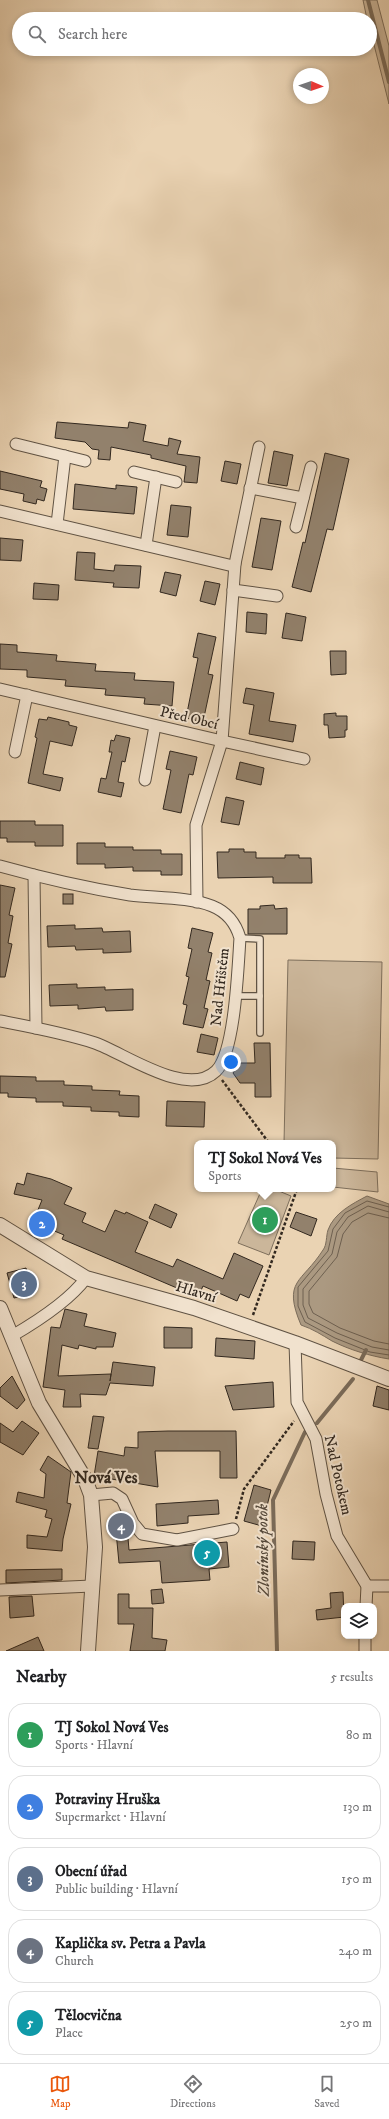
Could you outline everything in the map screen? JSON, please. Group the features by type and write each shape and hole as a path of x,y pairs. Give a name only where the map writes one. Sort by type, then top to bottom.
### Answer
{"street":[{"path":"16,444 85,461"},
{"name":"Před Obcí","path":"0,689 222,742 235,564 259,447"},
{"path":"57,524 65,456"},
{"path":"296,527 311,467"},
{"path":"134,472 176,482"},
{"path":"146,545 156,477"},
{"path":"250,488 303,498"},
{"path":"0,511 233,566 235,564"},
{"path":"233,590 277,596"},
{"path":"15,752 27,695"},
{"path":"145,780 155,726"},
{"path":"196,902 196,825 222,742 304,759"},
{"name":"Nad Hřištěm","path":"0,866 34,875 130,895 196,902 212,906 228,917 236,925 240,938 235,996 229,1040 224,1059 216,1072"},
{"path":"34,875 36,1028"},
{"path":"0,1021 36,1028 95,1043 163,1075 176,1078 202,1078 216,1072"},
{"name":"Hlavní","path":"0,1226 86,1278 194,1308 295,1343 389,1379"},
{"path":"12,1336 41,1318 80,1286 86,1278"},
{"path":"0,1308 39,1403 85,1478 91,1495 95,1547 88,1651"},
{"name":"Nad Potokem","path":"295,1343 296,1402 316,1439 326,1494 337,1536 367,1586"},
{"path":"91,1495 113,1493 122,1498 133,1523 142,1534 177,1540 233,1529"},
{"path":"0,1590 92,1586"},
{"path":"366,1603 367,1586 389,1586"},
{"path":"365,1639 365,1651"}],"lane":[{"path":"240,938 260,939 260,1033"},
{"path":"235,996 260,996"}],"path":[{"path":"216,1072 267,1140"},
{"path":"249,1327 296,1192"},
{"path":"233,1529 244,1490 284,1432 302,1412"}],"shaded area":[{"path":"363,0 377,0 389,46 389,104 377,56 377,12 366,12"},
{"path":"288,960 382,962 378,1159 336,1158 336,1140 284,1140"},
{"path":"336,1168 377,1172 378,1192 336,1187"},
{"path":"261,1192 281,1192 291,1196 269,1255 238,1243"}],"water":[{"path":"367,1196 389,1204 389,1359 346,1347 301,1325 293,1299 294,1290 297,1283 324,1248 331,1224 344,1210"}],"building":[{"path":"57,422 128,428 129,422 146,425 143,441 168,446 169,438 181,441 177,454 200,457 197,483 184,482 186,466 151,458 151,455 111,447 110,460 98,459 99,450 92,449 85,442 55,438"},
{"path":"274,451 293,455 287,486 268,483"},
{"path":"325,453 349,459 333,530 327,529 311,592 292,587 303,542 305,543"},
{"path":"225,461 241,464 237,484 221,481"},
{"path":"0,471 42,481 40,487 47,489 44,501 37,499 36,504 23,501 24,494 0,489"},
{"path":"75,484 116,489 116,485 137,487 134,514 73,509"},
{"path":"171,505 191,507 188,537 167,535"},
{"path":"261,518 281,521 272,570 252,567"},
{"path":"0,538 23,540 21,561 0,560"},
{"path":"77,552 95,553 94,569 114,571 115,565 141,566 139,588 113,587 114,583 75,580"},
{"path":"165,572 181,575 176,596 160,592"},
{"path":"205,581 220,584 215,605 200,601"},
{"path":"34,583 59,585 58,600 33,599"},
{"path":"247,612 267,614 266,634 246,632"},
{"path":"286,613 306,617 302,641 282,638"},
{"path":"198,633 216,637 208,674 213,675 203,722 186,718 198,658 193,657"},
{"path":"0,644 17,645 17,652 57,655 56,661 96,664 95,671 135,673 134,680 174,682 172,706 144,704 145,698 105,695 106,689 65,686 66,680 27,677 27,670 0,669"},
{"path":"330,651 346,651 346,674 331,675"},
{"path":"246,688 274,693 269,721 296,725 293,742 249,734 254,705 243,703"},
{"path":"336,713 336,716 347,716 347,730 345,730 345,737 329,738 328,725 324,725 324,714"},
{"path":"48,717 69,722 69,725 77,727 72,746 50,741 43,774 63,778 60,791 28,783 37,738 35,737 39,719 47,720"},
{"path":"116,735 130,738 125,762 122,761 118,782 124,783 121,797 98,792 101,778 106,779 112,752 109,752 111,740 114,741"},
{"path":"170,751 197,757 193,775 189,774 181,813 163,809 171,770 166,769"},
{"path":"240,762 264,768 261,785 236,779"},
{"path":"226,797 244,801 239,825 221,822"},
{"path":"0,821 35,821 35,825 63,825 63,846 35,846 35,842 7,842 7,838 0,838"},
{"path":"77,843 105,843 105,847 133,847 133,850 161,850 161,854 182,854 182,875 161,875 161,871 133,871 133,867 105,868 105,864 77,864"},
{"path":"229,849 244,849 244,852 256,852 256,858 285,858 285,855 299,855 299,858 311,858 312,883 273,883 273,877 218,878 217,852 229,852"},
{"path":"0,885 15,888 9,915 13,916 8,943 12,944 5,977 0,977"},
{"path":"63,894 73,894 73,904 63,904"},
{"path":"274,905 275,909 287,908 287,934 248,934 248,909 260,909 260,906"},
{"path":"75,925 75,929 102,928 103,932 130,931 131,952 103,953 103,949 76,950 75,946 48,947 47,926"},
{"path":"192,928 213,933 208,952 212,953 206,980 210,981 204,1008 208,1009 203,1028 183,1024 187,1005 183,1004 189,977 186,976 192,949 188,948"},
{"path":"77,984 77,988 105,987 105,990 133,989 133,1010 106,1011 105,1007 78,1009 78,1005 50,1006 49,985"},
{"path":"201,1034 218,1038 214,1055 197,1052"},
{"path":"254,1043 270,1043 271,1097 255,1097 255,1083 240,1083 233,1073 240,1063 255,1063"},
{"path":"0,1076 36,1077 36,1081 64,1081 64,1085 92,1086 92,1090 120,1091 119,1095 139,1096 139,1117 119,1116 119,1112 91,1111 91,1107 63,1106 63,1102 36,1102 36,1098 8,1097 8,1093 0,1093"},
{"path":"167,1101 205,1102 204,1127 166,1126"},
{"path":"27,1173 51,1179 72,1188 64,1204 86,1213 82,1222 105,1232 115,1210 125,1214 126,1212 148,1222 135,1252 173,1267 177,1259 223,1279 234,1253 263,1266 249,1298 240,1294 237,1301 203,1286 198,1297 62,1239 64,1235 33,1222 42,1200 14,1194 17,1183 24,1185"},
{"path":"155,1204 177,1214 171,1228 149,1218"},
{"path":"296,1212 317,1219 311,1236 290,1227"},
{"path":"26,1268 33,1293 14,1298 7,1273"},
{"path":"65,1309 87,1314 84,1326 116,1333 113,1347 96,1347 96,1349 79,1345 78,1349 62,1345 58,1376 111,1374 110,1381 113,1362 155,1367 153,1386 110,1383 106,1395 80,1394 81,1407 63,1407 65,1390 43,1387 51,1327 60,1328"},
{"path":"164,1327 192,1328 192,1348 164,1348"},
{"path":"216,1338 255,1341 254,1359 215,1356"},
{"path":"12,1376 25,1400 17,1409 0,1396 0,1388"},
{"path":"273,1382 274,1407 233,1410 225,1386"},
{"path":"377,1386 389,1390 389,1410 373,1406"},
{"path":"93,1416 104,1417 98,1449 88,1448"},
{"path":"22,1421 39,1433 23,1455 0,1442 0,1423 13,1432"},
{"path":"236,1431 237,1478 220,1478 220,1451 155,1451 158,1487 94,1476 98,1451 124,1456 125,1447 138,1448 138,1432"},
{"path":"48,1456 71,1472 67,1503 71,1504 63,1539 62,1551 27,1548 27,1535 47,1537 52,1519 45,1517 47,1510 16,1502 18,1492 44,1498 46,1474 40,1470"},
{"path":"254,1485 271,1490 262,1526 244,1521"},
{"path":"218,1500 219,1514 188,1516 188,1523 157,1526 156,1504"},
{"path":"115,1521 124,1521 127,1527 129,1550 227,1542 229,1567 209,1569 210,1580 162,1583 160,1561 119,1563"},
{"path":"293,1541 315,1542 314,1560 292,1559"},
{"path":"62,1569 62,1580 6,1583 6,1570"},
{"path":"162,1589 164,1603 152,1604 151,1590"},
{"path":"343,1592 343,1603 341,1603 341,1617 317,1620 316,1610 331,1608 330,1593"},
{"path":"118,1594 129,1594 129,1608 153,1608 152,1638 167,1640 165,1651 130,1651 134,1624 118,1624"},
{"path":"32,1596 34,1616 10,1618 9,1597"},
{"path":"38,1637 44,1651 6,1651"}],"waterway":[{"name":"Zlonínský potok","path":"368,0 371,12"},
{"name":"Zlonínský potok","path":"377,35 389,82"},
{"name":"Zlonínský potok","path":"361,1360 366,1350"},
{"name":"Zlonínský potok","path":"317,1423 353,1379"},
{"name":"Zlonínský potok","path":"277,1651 273,1500 305,1432"}],"place":[{"name":"TJ Sokol Nová Ves","path":"265,1220"},
{"name":"Potraviny Hruška","path":"42,1224"},
{"name":"Obecní úřad","path":"24,1284"},
{"name":"Kaplička sv. Petra a Pavla","path":"121,1526"},
{"name":"Tělocvična","path":"207,1553"}],"district":[{"name":"Nová Ves","path":"106,1478"}]}
